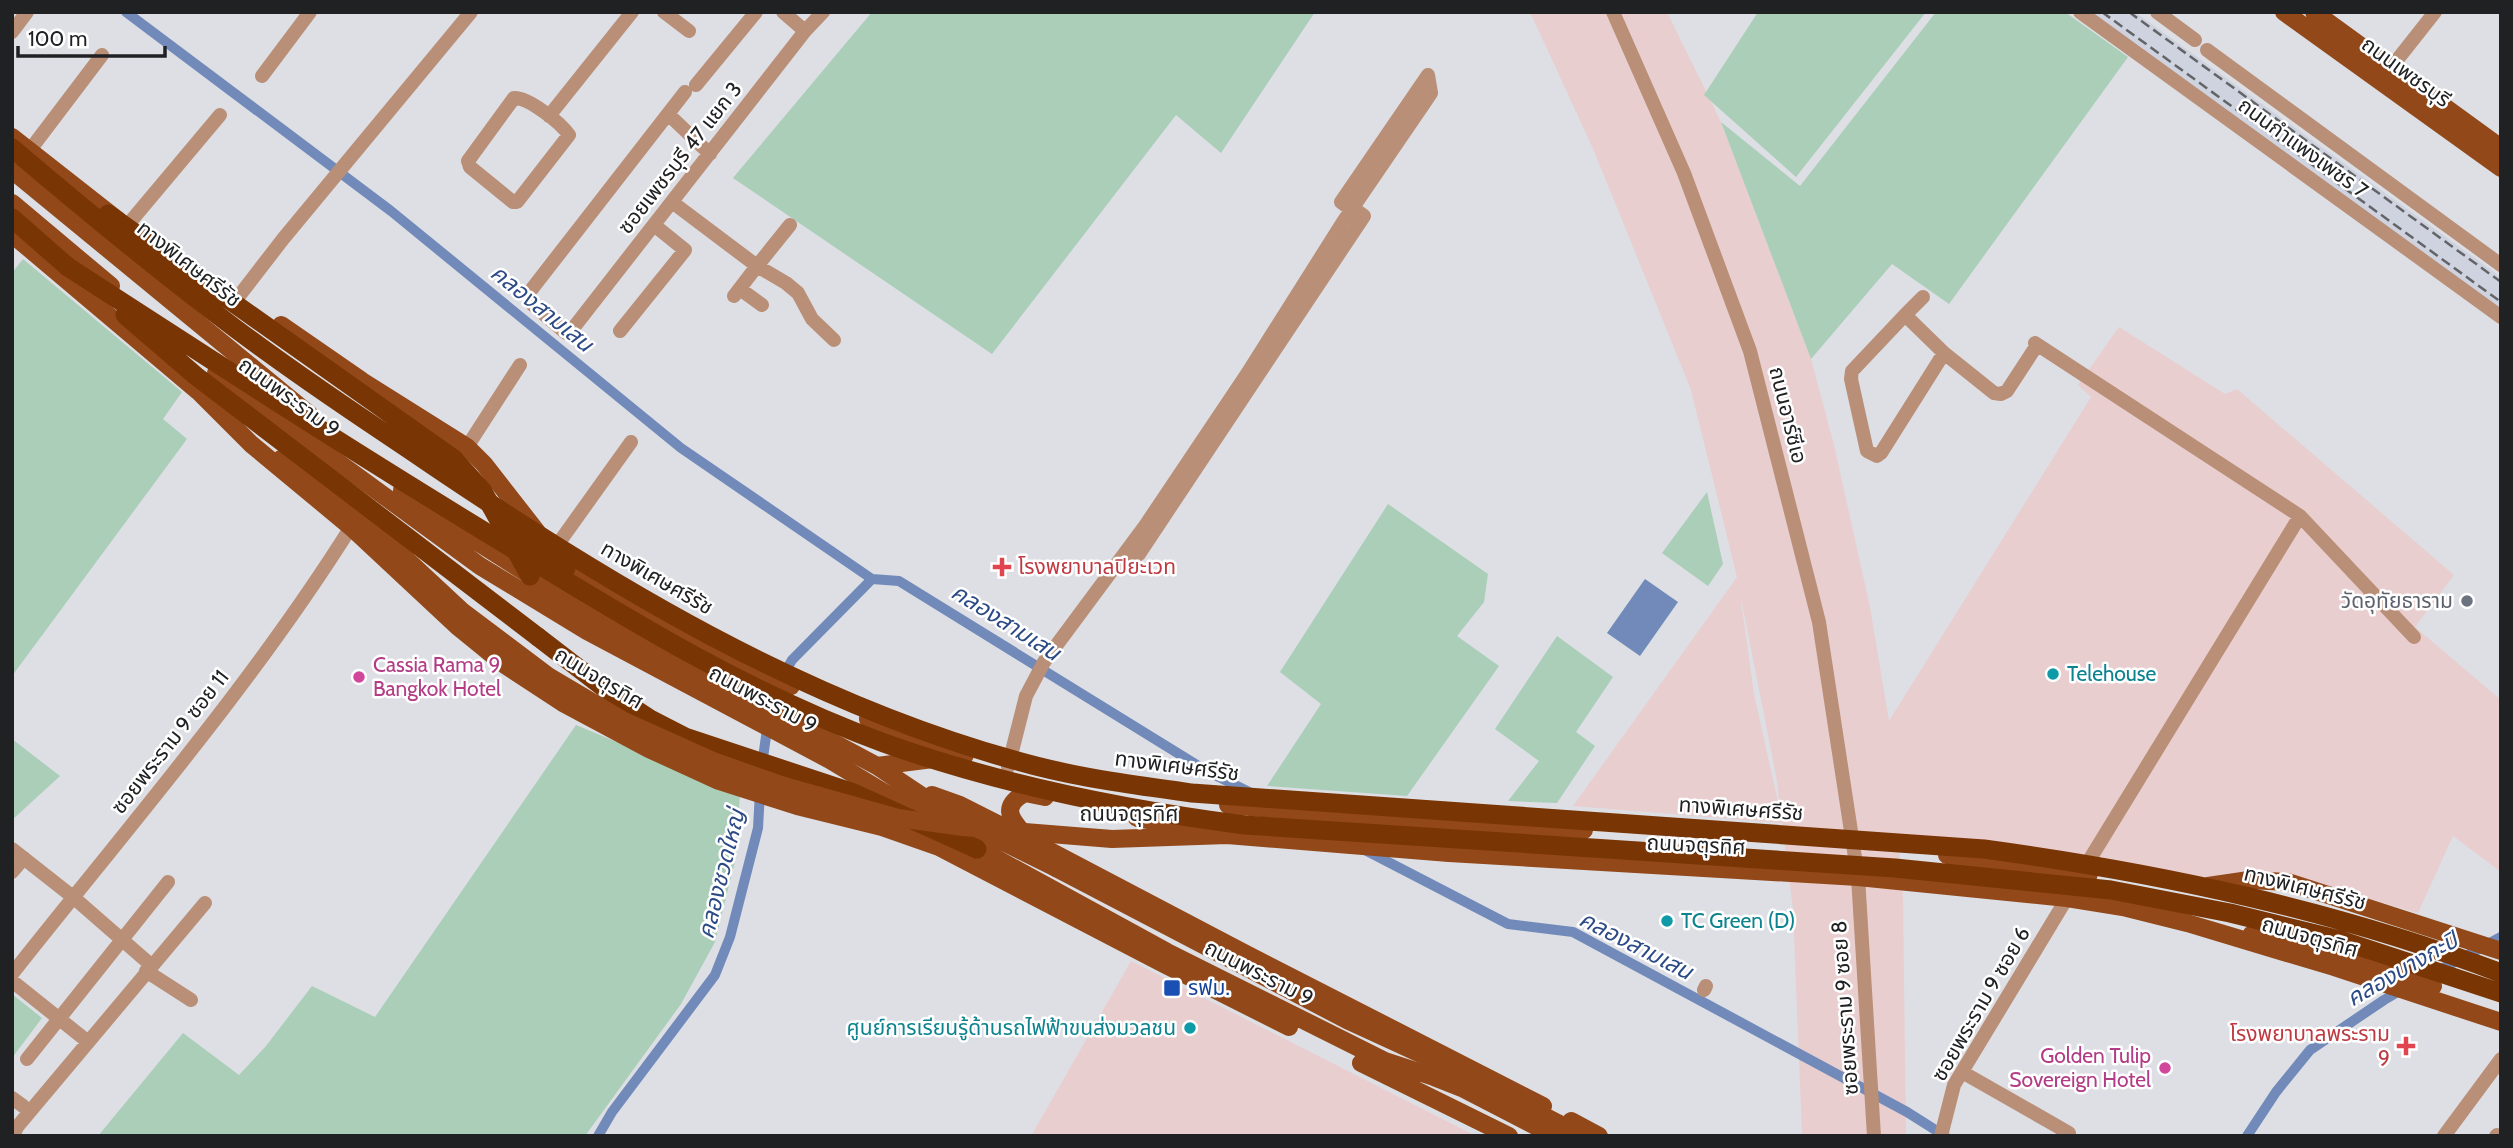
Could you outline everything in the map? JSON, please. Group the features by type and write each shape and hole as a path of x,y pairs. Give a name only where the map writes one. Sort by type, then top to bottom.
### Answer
{"highway":[{"path":"18,149 162,251 460,453 530,576"},
{"name":"ทางพิเศษศรีรัช","path":"18,149 144,258 237,330 499,512 707,634 867,710 953,741 1037,766 1115,782 1192,793 1944,846 2058,859 2125,870 2276,902 2351,922 2501,973"},
{"name":"ทางพิเศษศรีรัช","path":"12,218 68,267 456,514 660,638 811,713 883,742 944,762 1084,799 1159,814 1245,825 1867,866 2111,890 2230,913 2340,940 2501,993"},
{"path":"68,267 196,376 612,694 650,719 685,737 851,792 977,849"},
{"path":"503,527 566,568"}],"main road":[{"name":"ถนนเพชรบุรี","path":"2284,12 2501,148"},
{"name":"ถนนเพชรบุรี","path":"2314,12 2385,74 2501,168"},
{"path":"12,137 18,149 167,258 239,296 460,453 484,464 566,568"},
{"name":"ถนนพระราม 9","path":"12,170 387,480 449,524 694,679 977,849 1167,952 1385,1061 1462,1088 1555,1136"},
{"name":"ถนนพระราม 9","path":"12,202 213,370 480,566 587,631 849,751 877,766 955,818 1347,1020 1434,1060 1583,1136"},
{"name":"ถนนพระราม 9","path":"12,234 160,362 198,391 251,444 351,527 457,626 536,687 589,719 719,781 797,806 882,827 939,847 1509,1136"},
{"path":"104,280 160,362"},
{"name":"ถนนจตุรทิศ","path":"198,391 391,545 463,612 548,676 624,721 713,761 784,786 898,818 963,827 1112,839 1227,835 1449,853 1858,877 2067,898 2278,939 2501,1023"},
{"path":"321,448 313,433 318,428 327,430"},
{"path":"351,527 390,498"},
{"name":"ถนนจตุรทิศ","path":"566,568 701,645 796,689 904,734 965,755 1080,783 1181,800 1360,817 1942,854 2195,888 2393,943 2501,981"},
{"path":"877,766 965,755"},
{"path":"1008,767 1012,785 1025,793 1227,835"},
{"name":"ถนนพระราม 9","path":"909,787 960,804 1599,1136"},
{"path":"851,792 939,847"},
{"path":"1025,793 1013,800 1010,808 1012,820 1029,840"},
{"name":"ถนนจตุรทิศ","path":"2195,888 2249,880 2288,882 2501,951"},
{"path":"1103,932 1167,952"},
{"path":"1207,972 1224,959 1224,943"},
{"path":"1229,983 1228,962 1234,956 1244,953"},
{"name":"ถนนจตุรทิศ","path":"2342,963 2470,998 2501,1010"},
{"path":"1385,1061 1519,1136"}],"street":[{"path":"12,32 27,12"},
{"path":"262,76 310,12"},
{"path":"239,296 471,12"},
{"path":"549,116 632,12"},
{"path":"664,12 689,31"},
{"path":"710,154 668,114 756,12"},
{"path":"783,12 805,31"},
{"name":"ซอยเพชรบุรี 47 แยก 3","path":"668,114 528,294 533,305 566,333 571,331 805,31 823,12"},
{"name":"ถนนอาร์ซีเอ","path":"1612,12 1684,173 1750,351 1819,622 1858,877"},
{"name":"ถนนกำแพงเพชร 7","path":"2080,12 2501,317"},
{"path":"2157,12 2195,40"},
{"path":"2385,74 2435,12"},
{"path":"2207,50 2501,265"},
{"path":"18,149 102,55"},
{"path":"1008,767 1022,709 1044,662 1122,557 1172,496 1252,377 1339,241 1431,93 1427,75 1341,202 1356,212"},
{"path":"514,99 525,100 549,116 568,132 569,137 517,202 513,202 470,167 468,161 514,99"},
{"path":"127,227 220,115"},
{"path":"672,202 757,266 798,293 812,319 834,340"},
{"path":"620,331 685,250 654,225"},
{"path":"762,306 737,293 790,225"},
{"path":"1923,298 1852,371 1851,379 1867,452 1871,455 1877,456 1881,453 1944,353"},
{"path":"1905,315 1944,353 1994,393 2007,391 2036,344 2300,516 2414,637"},
{"path":"460,453 520,365"},
{"path":"552,551 631,442"},
{"path":"2081,873 2300,516"},
{"name":"ซอยพระราม 9 ซอย 11","path":"12,974 193,751 306,598 351,527"},
{"path":"12,872 18,854 73,897 149,968 191,1000"},
{"name":"ซอยพระราม 9 ซอย 8","path":"1858,877 1874,1136"},
{"path":"27,1059 168,882"},
{"name":"ซอยพระราม 9 ซอย 6","path":"1941,1136 1954,1085 2067,898"},
{"path":"15,1136 17,1127 87,1041 205,903"},
{"path":"12,981 87,1041"},
{"path":"2444,1136 2501,1059"},
{"path":"1962,1072 2068,1133"}],"shaded area":[{"path":"1530,12 1667,12 1721,122 1811,359 1834,445 1870,607 1889,721 2091,397 2078,385 2119,327 2225,394 2237,389 2454,575 2415,627 2501,700 2501,872 2453,836 2418,913 2290,876 2246,871 2205,878 1898,835 1903,897 1906,1136 1802,1136 1793,909 1782,823 1573,806 1737,577 1691,390 1594,151","holes":["1740,593 1777,781 1780,811 1754,694"]},
{"path":"2081,12 2135,12 2501,277 2501,325"},
{"path":"1131,961 1476,1136 1031,1136"}],"green space":[{"path":"872,12 1315,12 1221,153 1176,115 992,354 733,178"},
{"path":"1758,12 1926,12 1796,177 1704,95"},
{"path":"1936,12 2065,12 2128,57 1949,304 1892,264 1811,359 1721,122 1800,186"},
{"path":"23,259 182,392 163,419 187,439 12,676 12,273"},
{"path":"1707,492 1723,564 1708,586 1662,553"},
{"path":"1388,504 1488,574 1484,602 1457,636 1499,666 1407,796 1267,786 1321,704 1280,672"},
{"path":"1557,636 1613,677 1576,732 1595,746 1557,803 1508,801 1539,761 1495,729"},
{"path":"576,725 740,793 736,857 715,942 681,1004 585,1136 98,1136 183,1033 239,1075 266,1046 312,986 375,1017"},
{"path":"12,739 60,776 12,820"},
{"path":"12,994 42,1018 12,1058"}],"water":[{"path":"1645,579 1678,602 1640,656 1607,633"}],"waterway":[{"name":"คลองสามเสน","path":"126,12 391,211 681,448 872,579 899,581 1205,770 1251,793"},
{"name":"คลองชวดใหญ่","path":"784,674 792,660 872,579"},
{"name":"คลองชวดใหญ่","path":"762,765 768,722"},
{"name":"คลองชวดใหญ่","path":"598,1136 612,1112 715,975 730,937 758,828 760,792"},
{"name":"คลองสามเสน","path":"1365,850 1508,924 1573,932 1907,1112 1945,1136"},
{"name":"คลองบางกะปิ","path":"2436,972 2501,937"},
{"name":"คลองบางกะปิ","path":"2247,1136 2276,1092 2310,1050 2403,989"}],"railway":[{"path":"2102,12 2501,302"},
{"path":"2129,12 2501,282"}],"place":[{"name":"โรงพยาบาลปิยะเวท","path":"1002,567"},
{"name":"วัดอุทัยธาราม","path":"2467,601"},
{"name":"Telehouse","path":"2053,674"},
{"name":"Cassia Rama 9 Bangkok Hotel","path":"359,677"},
{"name":"TC Green (D)","path":"1667,921"},
{"name":"รฟม.","path":"1172,988"},
{"name":"ศูนย์การเรียนรู้ด้านรถไฟฟ้าขนส่งมวลชน","path":"1190,1028"},
{"name":"โรงพยาบาลพระราม 9","path":"2406,1046"},
{"name":"Golden Tulip Sovereign Hotel","path":"2165,1068"}]}
